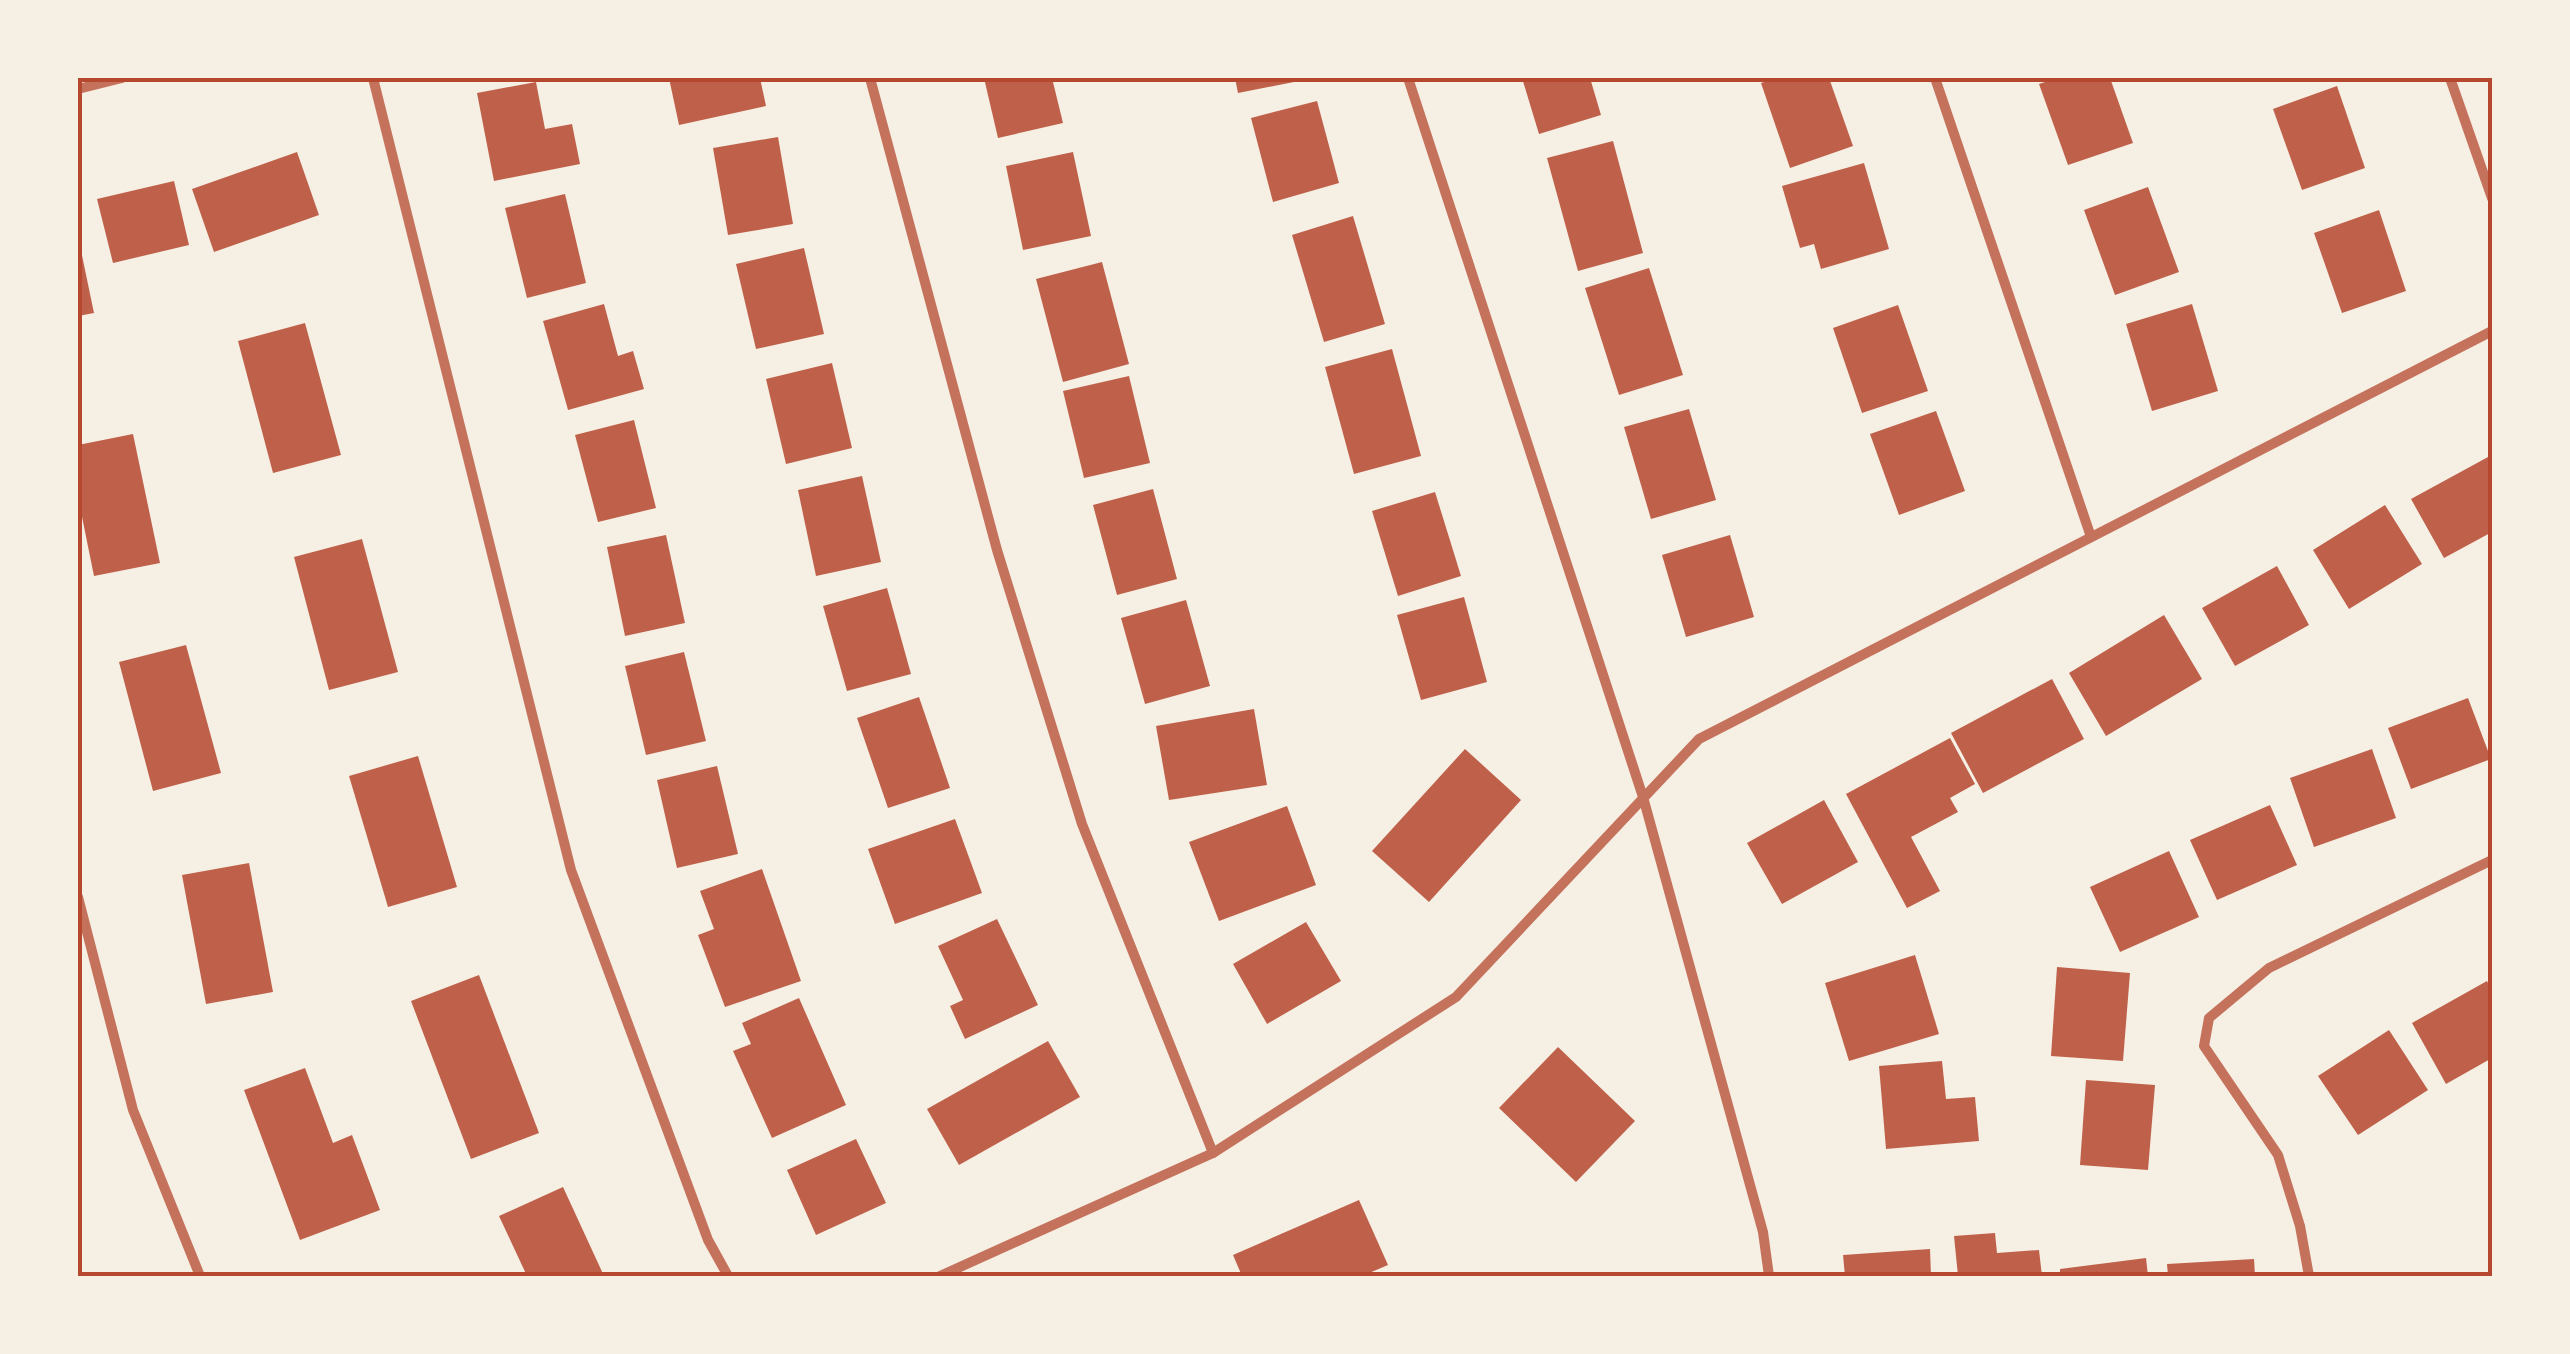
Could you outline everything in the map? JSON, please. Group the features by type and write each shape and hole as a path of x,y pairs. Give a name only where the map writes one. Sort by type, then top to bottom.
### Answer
{"street":[{"path":"78,90 122,78"},
{"path":"373,78 572,870 708,1240 728,1276"},
{"path":"870,78 997,550 1082,824 1213,1153"},
{"path":"1408,78 1642,797 1763,1232 1769,1276"},
{"path":"1935,78 2090,534"},
{"path":"2450,78 2492,198"},
{"path":"940,1276 1213,1153 1456,997 1699,739 2090,534 2492,331"},
{"path":"2308,1276 2300,1226 2278,1155 2204,1046 2209,1018 2269,968 2492,860"},
{"path":"78,897 132,1110 197,1276"}],"building":[{"path":"669,78 760,78 766,106 679,125"},
{"path":"984,78 1052,78 1063,123 998,138"},
{"path":"1235,78 1309,78 1309,79 1238,93"},
{"path":"1522,78 1590,78 1601,115 1539,134"},
{"path":"1777,78 1829,78 1853,146 1790,168 1761,83"},
{"path":"2057,78 2110,78 2133,143 2068,165 2039,84"},
{"path":"536,82 545,129 572,124 580,164 494,181 477,93"},
{"path":"2337,86 2365,168 2302,190 2273,109"},
{"path":"1317,101 1339,183 1273,202 1251,118"},
{"path":"778,137 793,224 728,235 713,148"},
{"path":"1613,141 1643,253 1578,271 1547,158"},
{"path":"297,152 319,215 214,252 192,189"},
{"path":"1073,152 1091,236 1023,250 1006,166"},
{"path":"1864,163 1889,249 1821,269 1814,244 1800,248 1782,186"},
{"path":"174,181 189,245 113,263 97,199"},
{"path":"2148,187 2179,272 2115,295 2084,210"},
{"path":"565,194 586,283 527,298 505,208"},
{"path":"2379,210 2406,291 2342,313 2314,233"},
{"path":"1353,216 1385,324 1324,342 1292,235"},
{"path":"78,242 94,313 78,316"},
{"path":"804,248 824,334 756,349 736,264"},
{"path":"1102,262 1129,364 1063,382 1036,279"},
{"path":"1649,268 1683,375 1619,395 1585,288"},
{"path":"604,304 618,356 633,351 644,389 568,410 543,321"},
{"path":"2192,304 2218,391 2152,411 2126,324"},
{"path":"1898,305 1928,391 1862,413 1833,328"},
{"path":"305,323 341,455 273,473 238,341"},
{"path":"1392,349 1421,456 1354,474 1325,367"},
{"path":"832,363 852,448 786,464 766,379"},
{"path":"1129,376 1150,463 1084,478 1063,391"},
{"path":"1689,409 1716,500 1651,519 1624,427"},
{"path":"1936,411 1965,491 1899,515 1870,434"},
{"path":"634,420 656,508 598,522 575,435"},
{"path":"133,434 160,563 94,576 78,497 78,445"},
{"path":"2488,457 2492,466 2492,532 2444,558 2411,499"},
{"path":"862,476 881,562 816,576 798,490"},
{"path":"1153,489 1177,579 1117,595 1093,505"},
{"path":"1435,492 1461,576 1398,596 1372,511"},
{"path":"2385,505 2422,564 2349,609 2313,550"},
{"path":"666,535 685,623 625,636 607,547"},
{"path":"1730,535 1754,617 1686,637 1662,555"},
{"path":"362,539 398,672 329,690 294,557"},
{"path":"2277,566 2309,625 2235,666 2202,608"},
{"path":"887,588 911,674 847,691 823,606"},
{"path":"1464,597 1487,682 1421,700 1397,615"},
{"path":"1186,600 1210,686 1145,704 1121,618"},
{"path":"2164,615 2202,679 2106,736 2069,673"},
{"path":"186,645 221,773 153,791 119,662"},
{"path":"684,652 706,741 646,755 625,666"},
{"path":"2052,679 2084,739 1983,793 1951,733"},
{"path":"919,697 950,788 888,808 857,718"},
{"path":"2468,698 2491,759 2411,789 2388,728"},
{"path":"1254,709 1267,785 1169,800 1156,726"},
{"path":"1950,738 1975,784 1950,798 1958,812 1911,837 1940,891 1907,908 1846,794"},
{"path":"1465,749 1521,800 1429,902 1372,851"},
{"path":"2372,749 2396,818 2314,847 2290,778"},
{"path":"418,756 457,887 388,907 349,776"},
{"path":"717,766 738,854 677,868 657,780"},
{"path":"1824,800 1858,862 1782,904 1747,843"},
{"path":"2270,805 2297,865 2217,900 2190,840"},
{"path":"1287,806 1316,885 1219,921 1189,842"},
{"path":"955,819 982,893 895,924 868,849"},
{"path":"2169,851 2199,917 2120,952 2090,887"},
{"path":"249,863 273,992 206,1004 182,875"},
{"path":"762,869 801,981 725,1007 698,935 714,929 700,891"},
{"path":"997,919 1038,1005 965,1039 950,1006 963,1000 938,946"},
{"path":"1306,922 1341,981 1267,1024 1233,964"},
{"path":"1915,955 1939,1034 1849,1061 1825,983"},
{"path":"2057,967 2130,973 2123,1061 2051,1056"},
{"path":"479,975 539,1133 471,1159 411,1001"},
{"path":"2487,981 2492,991 2492,1058 2446,1084 2412,1023"},
{"path":"799,998 846,1105 772,1138 733,1051 751,1044 742,1023"},
{"path":"2389,1030 2428,1090 2358,1135 2318,1076"},
{"path":"1048,1041 1080,1097 959,1165 927,1109"},
{"path":"1558,1047 1635,1121 1576,1182 1499,1108"},
{"path":"1942,1061 1946,1099 1975,1097 1979,1141 1886,1149 1879,1066"},
{"path":"305,1068 333,1143 352,1135 380,1210 300,1240 244,1090"},
{"path":"2086,1080 2155,1085 2148,1170 2080,1165"},
{"path":"856,1139 886,1203 816,1235 787,1170"},
{"path":"563,1187 604,1276 527,1276 499,1216"},
{"path":"1359,1200 1388,1265 1362,1276 1242,1276 1233,1255"},
{"path":"1995,1233 1997,1253 2039,1250 2042,1276 1958,1276 1954,1236"},
{"path":"1930,1249 1931,1276 1845,1276 1843,1255"},
{"path":"2146,1258 2148,1276 2060,1276 2060,1269"},
{"path":"2254,1259 2255,1276 2168,1276 2167,1264"}]}
